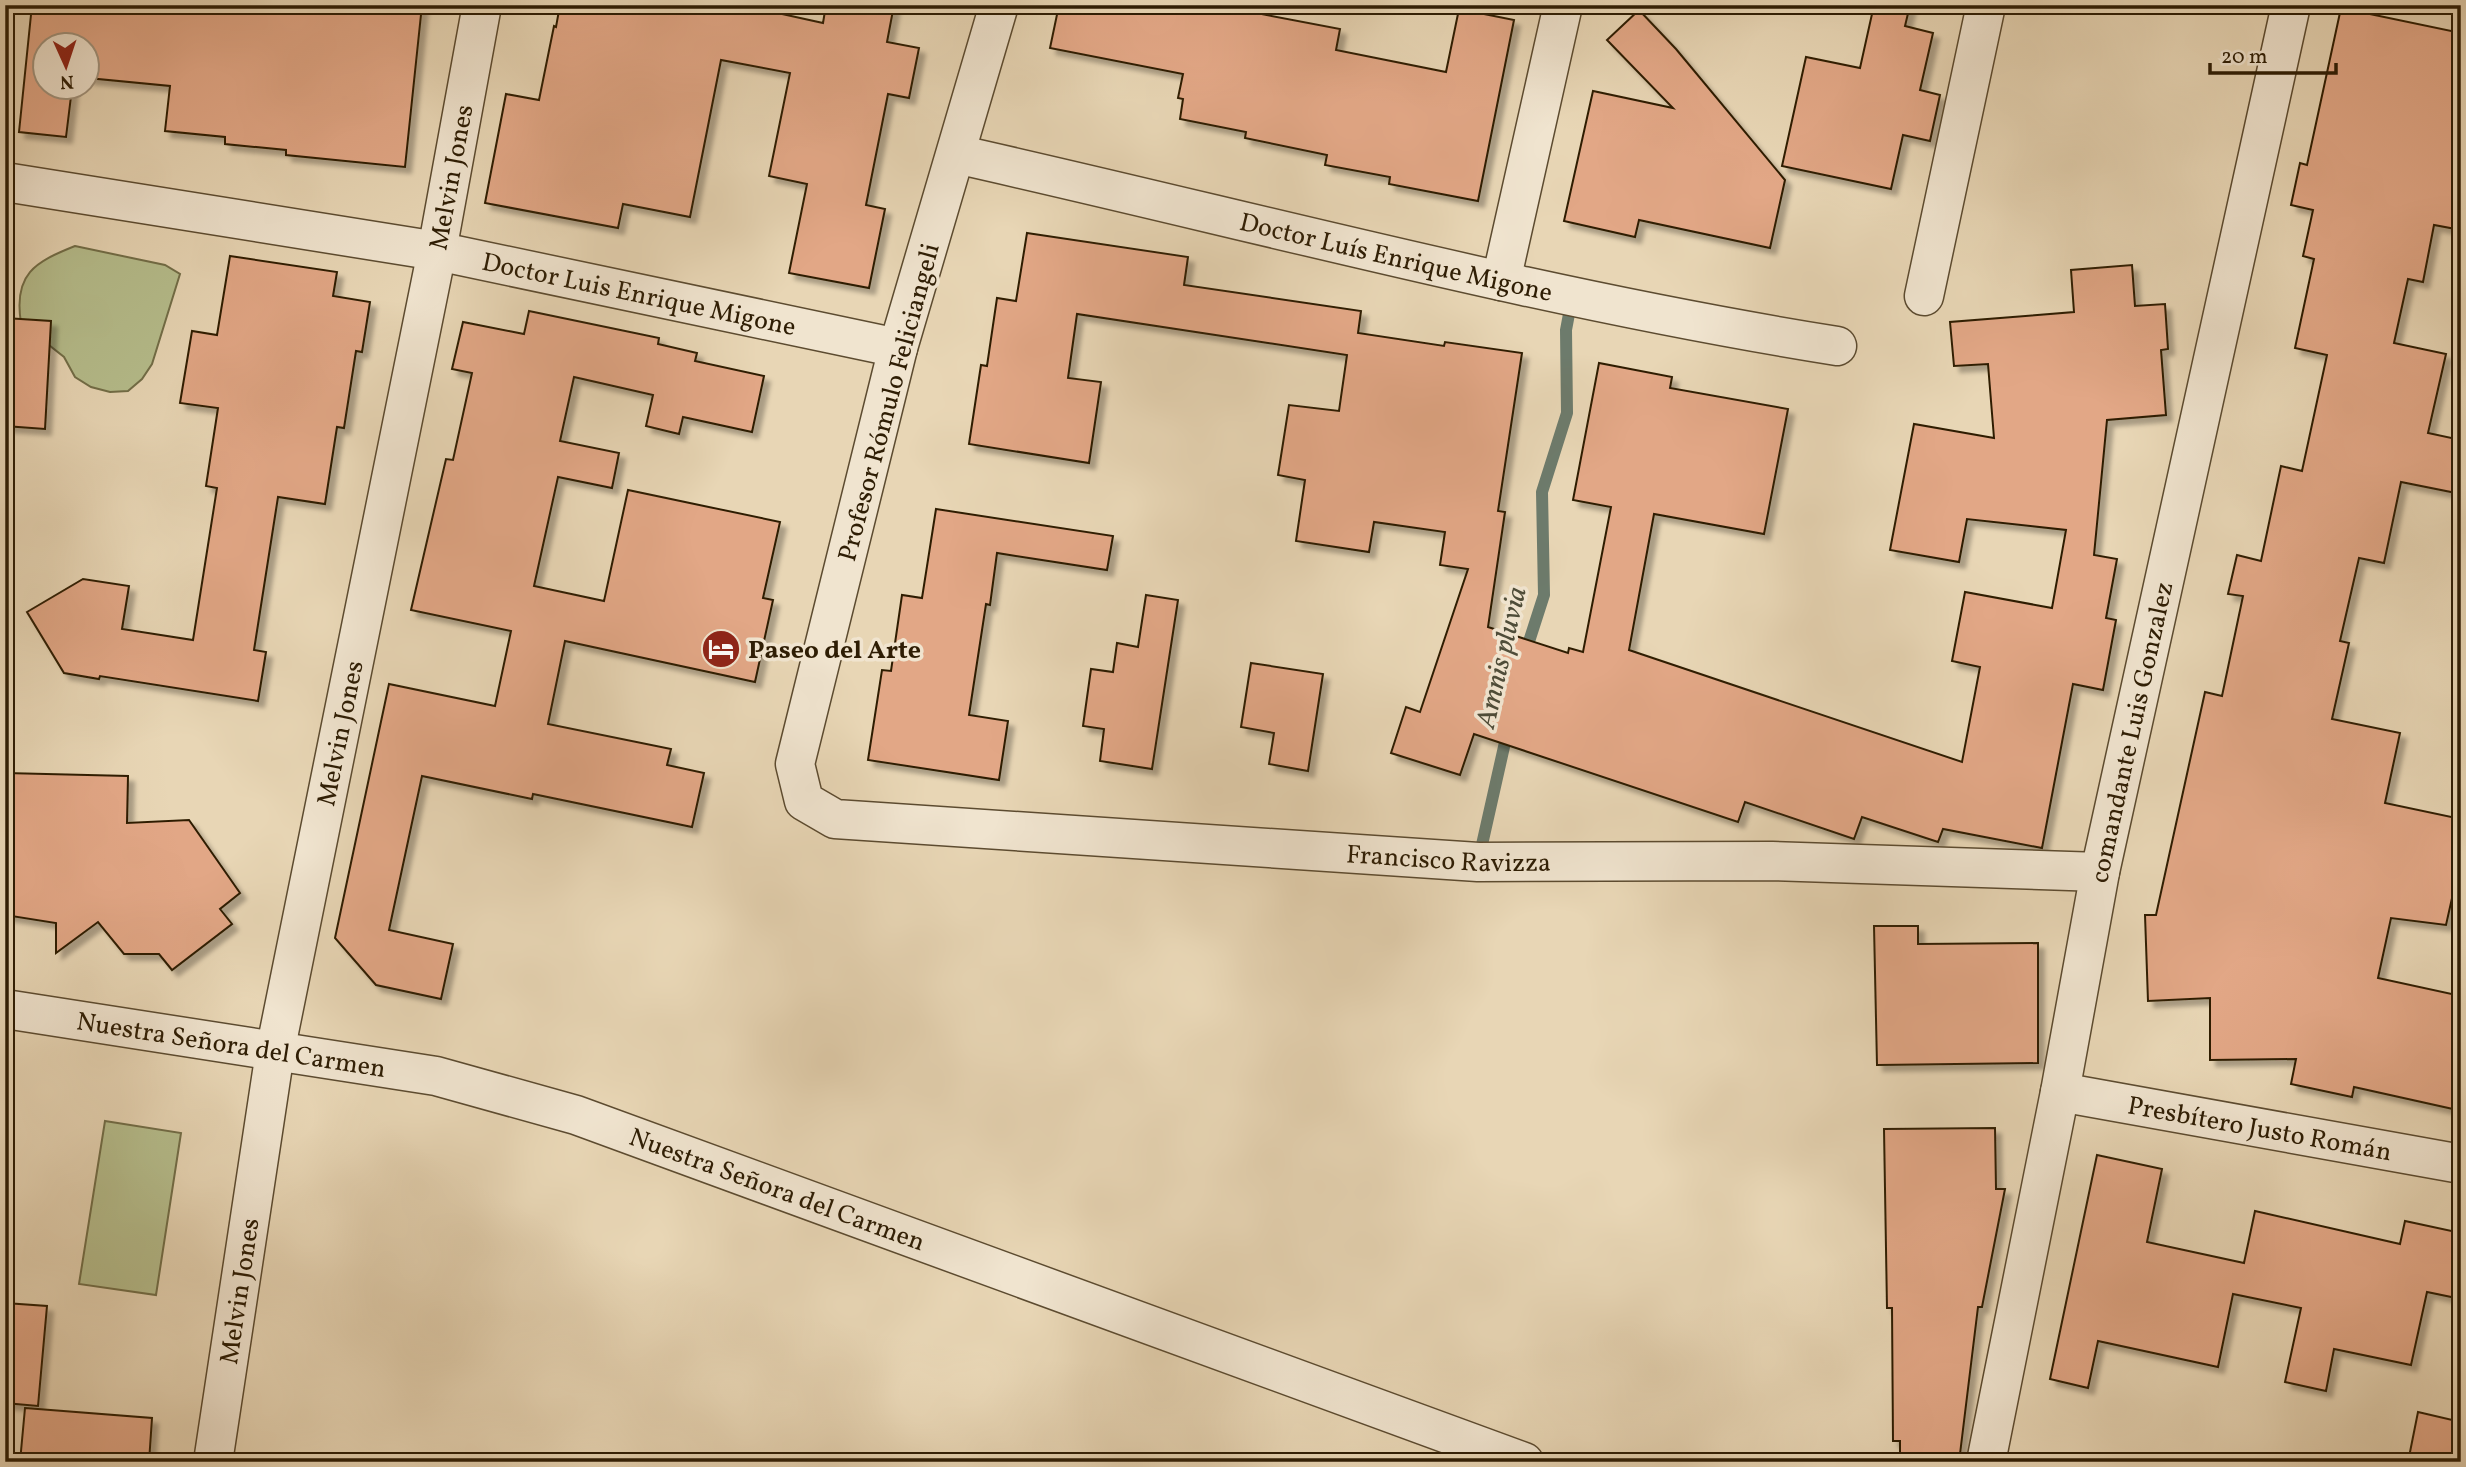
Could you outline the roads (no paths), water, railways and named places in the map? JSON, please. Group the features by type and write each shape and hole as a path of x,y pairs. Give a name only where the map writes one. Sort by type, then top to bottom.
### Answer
{"street":[{"name":"Melvin Jones","path":"213,1462 275,1052 437,251 482,5"},
{"name":"Profesor Rómulo Feliciangeli","path":"804,801 795,764 898,348 999,5"},
{"path":"1501,281 1563,5"},
{"path":"1924,296 1986,5"},
{"name":"comandante Luis Gonzalez","path":"1986,1462 2060,1092 2100,872 2291,5"},
{"name":"Doctor Luís Enrique Migone","path":"956,154 1599,303 1747,332 1837,346"},
{"name":"Doctor Luis Enrique Migone","path":"5,182 437,251 898,348"},
{"name":"Francisco Ravizza","path":"804,801 835,819 1478,862 1772,860 2100,872"},
{"name":"Nuestra Señora del Carmen","path":"5,1009 436,1076 576,1115 1524,1462"},
{"name":"Presbítero Justo Román","path":"2060,1092 2461,1164"}],"waterway":[{"name":"Amnis pluvia","path":"1525,654 1544,595 1542,492 1567,413 1566,330 1572,298"},
{"name":"Amnis pluvia","path":"1479,858 1508,729"}],"place":[{"name":"Paseo del Arte","path":"721,649"}]}
